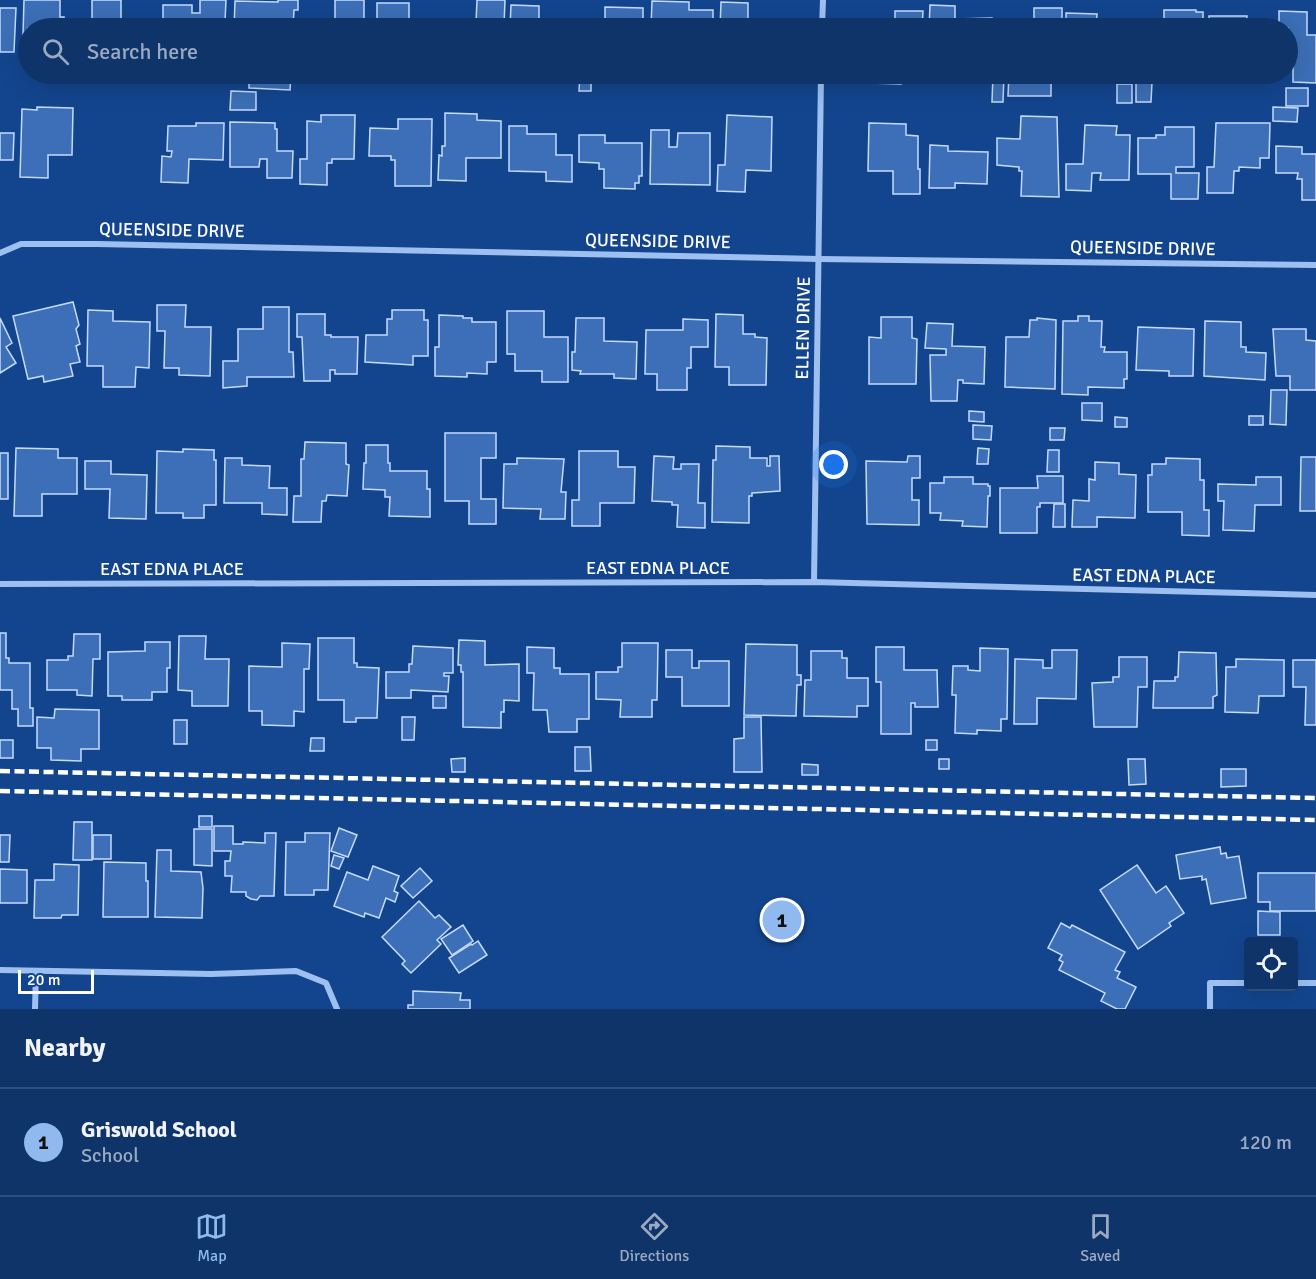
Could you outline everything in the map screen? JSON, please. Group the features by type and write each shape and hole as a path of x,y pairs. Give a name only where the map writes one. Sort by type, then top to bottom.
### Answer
{"street":[{"path":"822,18 823,0"},
{"name":"ELLEN DRIVE","path":"814,582 822,84"},
{"name":"QUEENSIDE DRIVE","path":"0,253 21,244 97,244 819,259 1316,265"},
{"name":"EAST EDNA PLACE","path":"0,584 814,582 1316,596"},
{"path":"0,970 211,974 296,971 326,983 337,1009"},
{"path":"35,1009 36,971"},
{"path":"1210,1009 1210,983 1244,983"},
{"path":"1298,983 1316,983"}],"building":[{"path":"24,0 60,0 60,17 64,18 23,18"},
{"path":"92,0 121,0 121,18 92,18"},
{"path":"200,0 226,0 225,18 163,18 163,5 192,5 192,13 200,13"},
{"path":"278,0 298,0 298,10 294,10 294,18 234,18 235,1 278,2"},
{"path":"335,0 364,0 364,18 335,18"},
{"path":"477,0 505,0 504,18 476,18"},
{"path":"652,1 689,2 689,10 713,10 713,18 651,18"},
{"path":"721,2 748,3 748,18 720,18"},
{"path":"377,3 409,3 409,18 377,18"},
{"path":"511,5 539,6 539,18 510,18"},
{"path":"930,5 955,6 955,18 929,18"},
{"path":"605,7 643,8 643,18 605,18"},
{"path":"0,8 16,8 14,52 0,52"},
{"path":"1034,8 1062,8 1062,18 1034,18"},
{"path":"1164,10 1203,12 1203,18 1164,18"},
{"path":"895,11 923,11 923,18 895,18"},
{"path":"1279,11 1307,12 1307,35 1316,35 1316,83 1298,82 1298,18 1279,18"},
{"path":"1066,13 1097,14 1097,18 1066,18"},
{"path":"1209,16 1247,16 1247,18 1209,18"},
{"path":"249,84 290,84 290,90 249,88"},
{"path":"579,84 591,84 591,91 579,91"},
{"path":"993,84 1004,84 1003,102 992,102"},
{"path":"1009,84 1051,84 1051,96 1008,96"},
{"path":"1117,84 1132,84 1132,103 1117,103"},
{"path":"1136,84 1152,84 1151,102 1136,102"},
{"path":"1286,88 1308,88 1308,106 1286,106"},
{"path":"231,91 256,92 256,110 230,110"},
{"path":"37,107 73,108 72,155 48,155 48,178 20,177 22,109 37,110"},
{"path":"1273,107 1298,108 1297,122 1273,121"},
{"path":"445,113 477,114 477,120 501,121 501,158 466,158 466,181 438,180 439,155 442,156 442,146 445,146"},
{"path":"321,115 355,115 354,159 332,159 332,163 327,163 327,185 300,184 300,159 307,159 307,121 321,122"},
{"path":"727,115 772,117 771,171 746,170 745,192 717,191 718,165 725,165"},
{"path":"1021,116 1057,117 1059,197 1021,196 1022,171 1019,171 1019,167 997,165 997,138 1020,139"},
{"path":"398,119 432,119 431,186 395,186 395,160 391,160 391,156 369,156 370,128 398,129"},
{"path":"230,122 275,123 277,151 293,151 292,178 267,178 267,159 260,159 259,167 230,167"},
{"path":"196,123 224,123 223,160 189,159 188,183 161,182 162,156 171,157 172,151 167,151 168,126 196,126"},
{"path":"869,123 906,124 906,135 918,136 920,194 893,194 893,171 868,171"},
{"path":"1216,123 1270,123 1269,158 1260,158 1260,168 1239,167 1239,171 1234,171 1233,193 1207,193 1207,167 1214,167"},
{"path":"1085,125 1117,126 1116,135 1130,135 1129,180 1100,180 1101,173 1092,173 1091,191 1066,190 1066,164 1083,164"},
{"path":"509,126 527,126 527,134 556,134 556,155 572,155 572,182 546,181 546,172 509,171"},
{"path":"1165,127 1194,127 1194,167 1176,167 1176,173 1199,173 1198,199 1171,199 1171,174 1138,174 1138,138 1156,138 1156,135 1165,135"},
{"path":"651,130 669,130 669,147 677,147 678,133 710,133 710,185 650,184"},
{"path":"0,133 14,133 13,160 0,160"},
{"path":"579,135 605,135 605,143 642,143 642,176 639,176 639,183 635,183 635,189 604,188 604,169 599,169 599,163 579,162"},
{"path":"930,145 948,146 948,151 988,152 987,184 955,183 955,188 929,188"},
{"path":"1276,146 1302,147 1302,154 1316,154 1316,200 1302,200 1302,179 1297,179 1298,173 1276,173"},
{"path":"73,302 79,325 76,329 80,344 76,346 80,362 70,364 73,376 44,382 43,376 28,379 13,316"},
{"path":"157,305 186,305 185,327 211,327 210,376 179,375 179,368 164,368 165,331 157,331"},
{"path":"263,307 289,307 289,352 293,352 294,377 247,377 247,386 223,388 223,361 238,361 238,329 263,329"},
{"path":"88,310 113,311 113,321 150,322 149,368 136,367 135,387 103,387 103,366 87,366"},
{"path":"392,310 424,310 424,320 428,320 428,356 413,356 413,365 365,362 366,335 387,335 387,319 392,319"},
{"path":"507,311 544,311 544,337 568,337 568,382 542,382 542,371 515,371 515,354 507,354"},
{"path":"297,314 325,314 325,335 358,337 357,374 335,374 335,370 330,370 330,381 304,381 302,337 297,337"},
{"path":"716,314 743,315 743,334 755,334 755,337 767,338 766,385 729,385 729,367 715,367"},
{"path":"439,315 463,316 463,318 472,318 472,322 496,322 496,362 487,362 487,374 467,373 467,377 435,376 435,347 439,347"},
{"path":"1078,316 1089,316 1089,321 1102,321 1101,347 1105,347 1104,352 1127,352 1127,379 1124,379 1124,388 1088,387 1088,395 1062,394 1063,321 1078,321"},
{"path":"881,317 912,317 912,338 917,339 916,384 869,384 869,337 881,338"},
{"path":"0,318 12,343 6,347 16,363 0,373"},
{"path":"576,318 604,318 604,341 637,342 636,379 614,378 614,374 580,374 581,371 572,370"},
{"path":"1037,318 1056,320 1055,389 1005,387 1006,337 1029,337 1030,320 1037,320"},
{"path":"683,319 708,320 708,347 691,347 691,368 687,368 687,390 657,390 657,374 645,374 646,330 683,330"},
{"path":"1205,321 1241,322 1241,347 1246,347 1246,352 1266,353 1265,380 1204,376"},
{"path":"927,323 953,324 952,346 985,347 984,384 963,383 963,380 958,380 957,401 931,401 930,355 946,355 946,349 925,348"},
{"path":"1138,327 1194,329 1193,376 1169,376 1169,371 1136,370"},
{"path":"1273,329 1306,329 1306,340 1316,341 1316,390 1290,390 1290,376 1276,376"},
{"path":"1271,390 1287,390 1286,425 1270,424"},
{"path":"1082,403 1102,403 1102,421 1082,420"},
{"path":"969,411 984,412 984,422 969,421"},
{"path":"1249,416 1263,416 1263,425 1249,425"},
{"path":"1115,417 1127,418 1127,427 1115,427"},
{"path":"973,425 992,426 991,440 973,439"},
{"path":"1050,428 1065,428 1064,440 1050,440"},
{"path":"445,433 496,433 496,458 481,458 481,499 496,499 496,524 469,524 469,501 445,501"},
{"path":"305,442 346,443 346,464 349,465 347,496 327,495 326,501 322,501 321,522 293,522 294,496 301,496 301,459 304,459"},
{"path":"366,445 388,445 390,471 427,471 427,489 430,489 430,517 389,516 390,497 385,497 385,490 363,489"},
{"path":"716,446 750,447 750,458 767,458 767,466 770,466 770,456 779,456 780,491 752,493 752,496 749,496 749,523 712,522 713,460 716,460"},
{"path":"16,448 58,449 58,458 77,458 77,494 42,494 42,516 14,516"},
{"path":"978,448 989,449 988,464 977,464"},
{"path":"183,449 214,450 216,505 204,505 204,518 183,518 183,513 156,513 157,451 183,452"},
{"path":"1048,450 1059,450 1059,472 1047,472"},
{"path":"579,451 618,451 618,467 635,467 634,503 600,503 600,526 572,526 572,500 579,500"},
{"path":"0,453 8,453 8,499 0,499"},
{"path":"654,456 674,457 673,469 681,469 681,464 699,464 698,503 705,503 705,528 677,527 678,505 672,505 672,502 652,501"},
{"path":"908,456 920,456 920,478 912,478 912,500 919,500 919,525 867,524 866,461 907,462"},
{"path":"1301,457 1316,457 1316,511 1300,511"},
{"path":"225,458 242,458 242,465 270,466 269,488 287,488 287,515 262,514 262,503 224,503"},
{"path":"517,458 564,459 561,492 566,492 565,519 540,519 541,509 503,508 504,464 517,464"},
{"path":"1166,458 1200,459 1200,480 1204,480 1204,510 1209,510 1209,536 1182,535 1182,512 1148,512 1148,475 1152,475 1152,464 1166,464"},
{"path":"85,461 111,461 111,474 147,475 146,519 109,518 110,489 85,489"},
{"path":"1095,462 1119,463 1119,474 1136,475 1135,518 1097,517 1097,527 1072,527 1073,500 1089,501 1089,479 1095,480"},
{"path":"1037,476 1063,476 1063,503 1040,503 1040,507 1037,507 1037,533 1000,533 1000,488 1038,488"},
{"path":"944,477 973,477 973,484 990,486 987,527 962,526 963,521 940,520 941,513 930,513 930,483 944,483"},
{"path":"1256,477 1281,477 1281,505 1255,505 1254,531 1223,530 1224,501 1218,501 1218,484 1256,485"},
{"path":"1054,504 1065,504 1065,527 1053,527"},
{"path":"0,633 6,633 6,658 9,658 9,663 30,663 30,708 33,708 33,726 18,726 18,709 12,709 12,690 0,690"},
{"path":"74,634 100,634 100,659 93,659 92,696 77,695 77,690 47,690 47,660 68,660 68,656 73,656"},
{"path":"179,636 206,636 205,659 229,659 228,706 192,706 192,691 178,690"},
{"path":"318,638 354,638 354,663 357,663 357,667 379,668 377,718 356,718 356,722 344,722 344,700 318,700"},
{"path":"459,640 485,641 485,665 519,664 519,701 504,700 501,728 463,727 463,672 461,672 461,665 458,665"},
{"path":"145,642 170,642 167,692 152,692 152,700 122,700 122,696 108,696 108,652 145,651"},
{"path":"282,643 310,644 309,669 304,669 304,712 294,711 294,726 262,725 262,711 249,711 249,666 282,667"},
{"path":"622,643 658,643 657,700 652,700 652,717 620,717 621,700 596,699 596,672 618,672 618,667 622,667"},
{"path":"746,644 797,645 797,675 801,675 801,685 797,685 796,716 744,715"},
{"path":"413,646 453,648 453,673 444,673 444,676 449,676 448,692 411,690 411,698 386,698 386,672 409,672"},
{"path":"527,647 554,648 554,668 560,668 560,674 589,674 589,719 577,719 577,732 549,732 547,710 533,710 534,673 527,673"},
{"path":"876,647 904,647 904,670 937,670 938,707 915,707 915,703 911,703 911,734 881,734 881,682 876,682"},
{"path":"980,648 1008,649 1007,719 1001,719 1001,731 977,730 977,734 955,733 956,695 952,695 953,666 968,666 968,670 980,671"},
{"path":"666,650 692,650 692,668 699,668 699,661 729,661 729,706 682,706 682,677 666,677"},
{"path":"1052,650 1077,650 1076,699 1037,698 1037,724 1014,724 1015,659 1043,660 1043,668 1052,668"},
{"path":"811,651 842,651 842,658 847,658 847,678 868,678 868,706 857,706 857,717 804,716 805,680 811,680"},
{"path":"1179,652 1216,653 1217,695 1213,697 1213,708 1153,708 1154,681 1175,681 1175,677 1178,677"},
{"path":"1119,657 1147,657 1147,687 1138,687 1137,727 1094,727 1092,683 1113,682 1113,677 1119,677"},
{"path":"1236,659 1284,660 1284,696 1259,696 1258,713 1225,712 1226,667 1236,667"},
{"path":"1293,660 1316,660 1316,725 1305,725 1306,687 1293,687"},
{"path":"433,696 446,696 446,708 433,708"},
{"path":"55,709 99,710 99,749 81,749 81,761 51,760 51,748 37,748 37,717 54,718"},
{"path":"402,717 415,717 414,740 402,740"},
{"path":"744,717 761,717 762,772 734,772 734,739 744,738"},
{"path":"174,720 187,720 187,744 174,744"},
{"path":"311,738 324,738 324,751 310,751"},
{"path":"0,740 13,740 13,758 0,758"},
{"path":"926,740 937,740 937,750 926,750"},
{"path":"575,747 590,747 591,771 575,771"},
{"path":"465,758 465,772 452,772 451,759"},
{"path":"939,759 949,759 949,769 939,769"},
{"path":"1128,759 1145,759 1146,784 1129,785"},
{"path":"802,764 818,765 818,775 802,775"},
{"path":"1221,769 1246,769 1246,786 1221,787"},
{"path":"199,816 212,816 212,827 199,827"},
{"path":"74,822 92,822 92,860 73,860"},
{"path":"214,826 233,826 233,844 265,843 265,833 276,833 274,896 260,896 257,900 246,896 246,892 231,892 232,876 225,876 225,861 230,861 231,851 214,851"},
{"path":"339,828 357,835 348,857 331,851"},
{"path":"194,829 212,829 212,866 194,865"},
{"path":"305,833 330,833 328,890 314,890 314,895 285,895 286,842 305,842"},
{"path":"0,835 10,835 9,862 0,862"},
{"path":"93,835 111,835 111,859 93,859"},
{"path":"1220,847 1221,854 1226,853 1227,858 1239,856 1246,898 1211,904 1206,879 1202,880 1202,876 1180,879 1176,855"},
{"path":"157,850 171,850 171,871 201,872 202,918 155,917"},
{"path":"334,855 344,858 339,869 331,866"},
{"path":"104,862 146,863 148,917 103,917"},
{"path":"54,864 79,865 78,915 62,915 61,918 34,918 35,880 54,880"},
{"path":"1137,865 1156,893 1166,886 1184,913 1169,923 1171,926 1138,949 1100,890"},
{"path":"373,866 399,876 394,891 398,893 395,902 386,898 379,918 365,913 364,917 334,906 347,872 368,880"},
{"path":"420,868 432,881 413,898 401,886"},
{"path":"0,869 27,870 27,903 0,903"},
{"path":"1258,873 1316,873 1316,911 1270,911 1270,902 1258,902"},
{"path":"419,901 435,918 439,915 451,927 437,940 441,944 411,973 402,964 405,961 382,937"},
{"path":"1258,911 1280,912 1280,935 1258,935"},
{"path":"1061,923 1070,928 1072,925 1125,952 1115,970 1120,972 1117,978 1136,987 1125,1009 1117,1009 1101,1001 1105,993 1059,970 1063,962 1059,960 1062,955 1048,948"},
{"path":"463,925 473,941 452,955 441,939"},
{"path":"478,941 487,955 459,973 449,958"},
{"path":"413,991 461,993 460,1000 470,1000 470,1009 408,1009 408,1005 413,1005"}],"railway":[{"path":"0,771 1316,798"},
{"path":"0,791 1316,820"}],"place":[{"name":"Griswold School","path":"782,920"}]}
